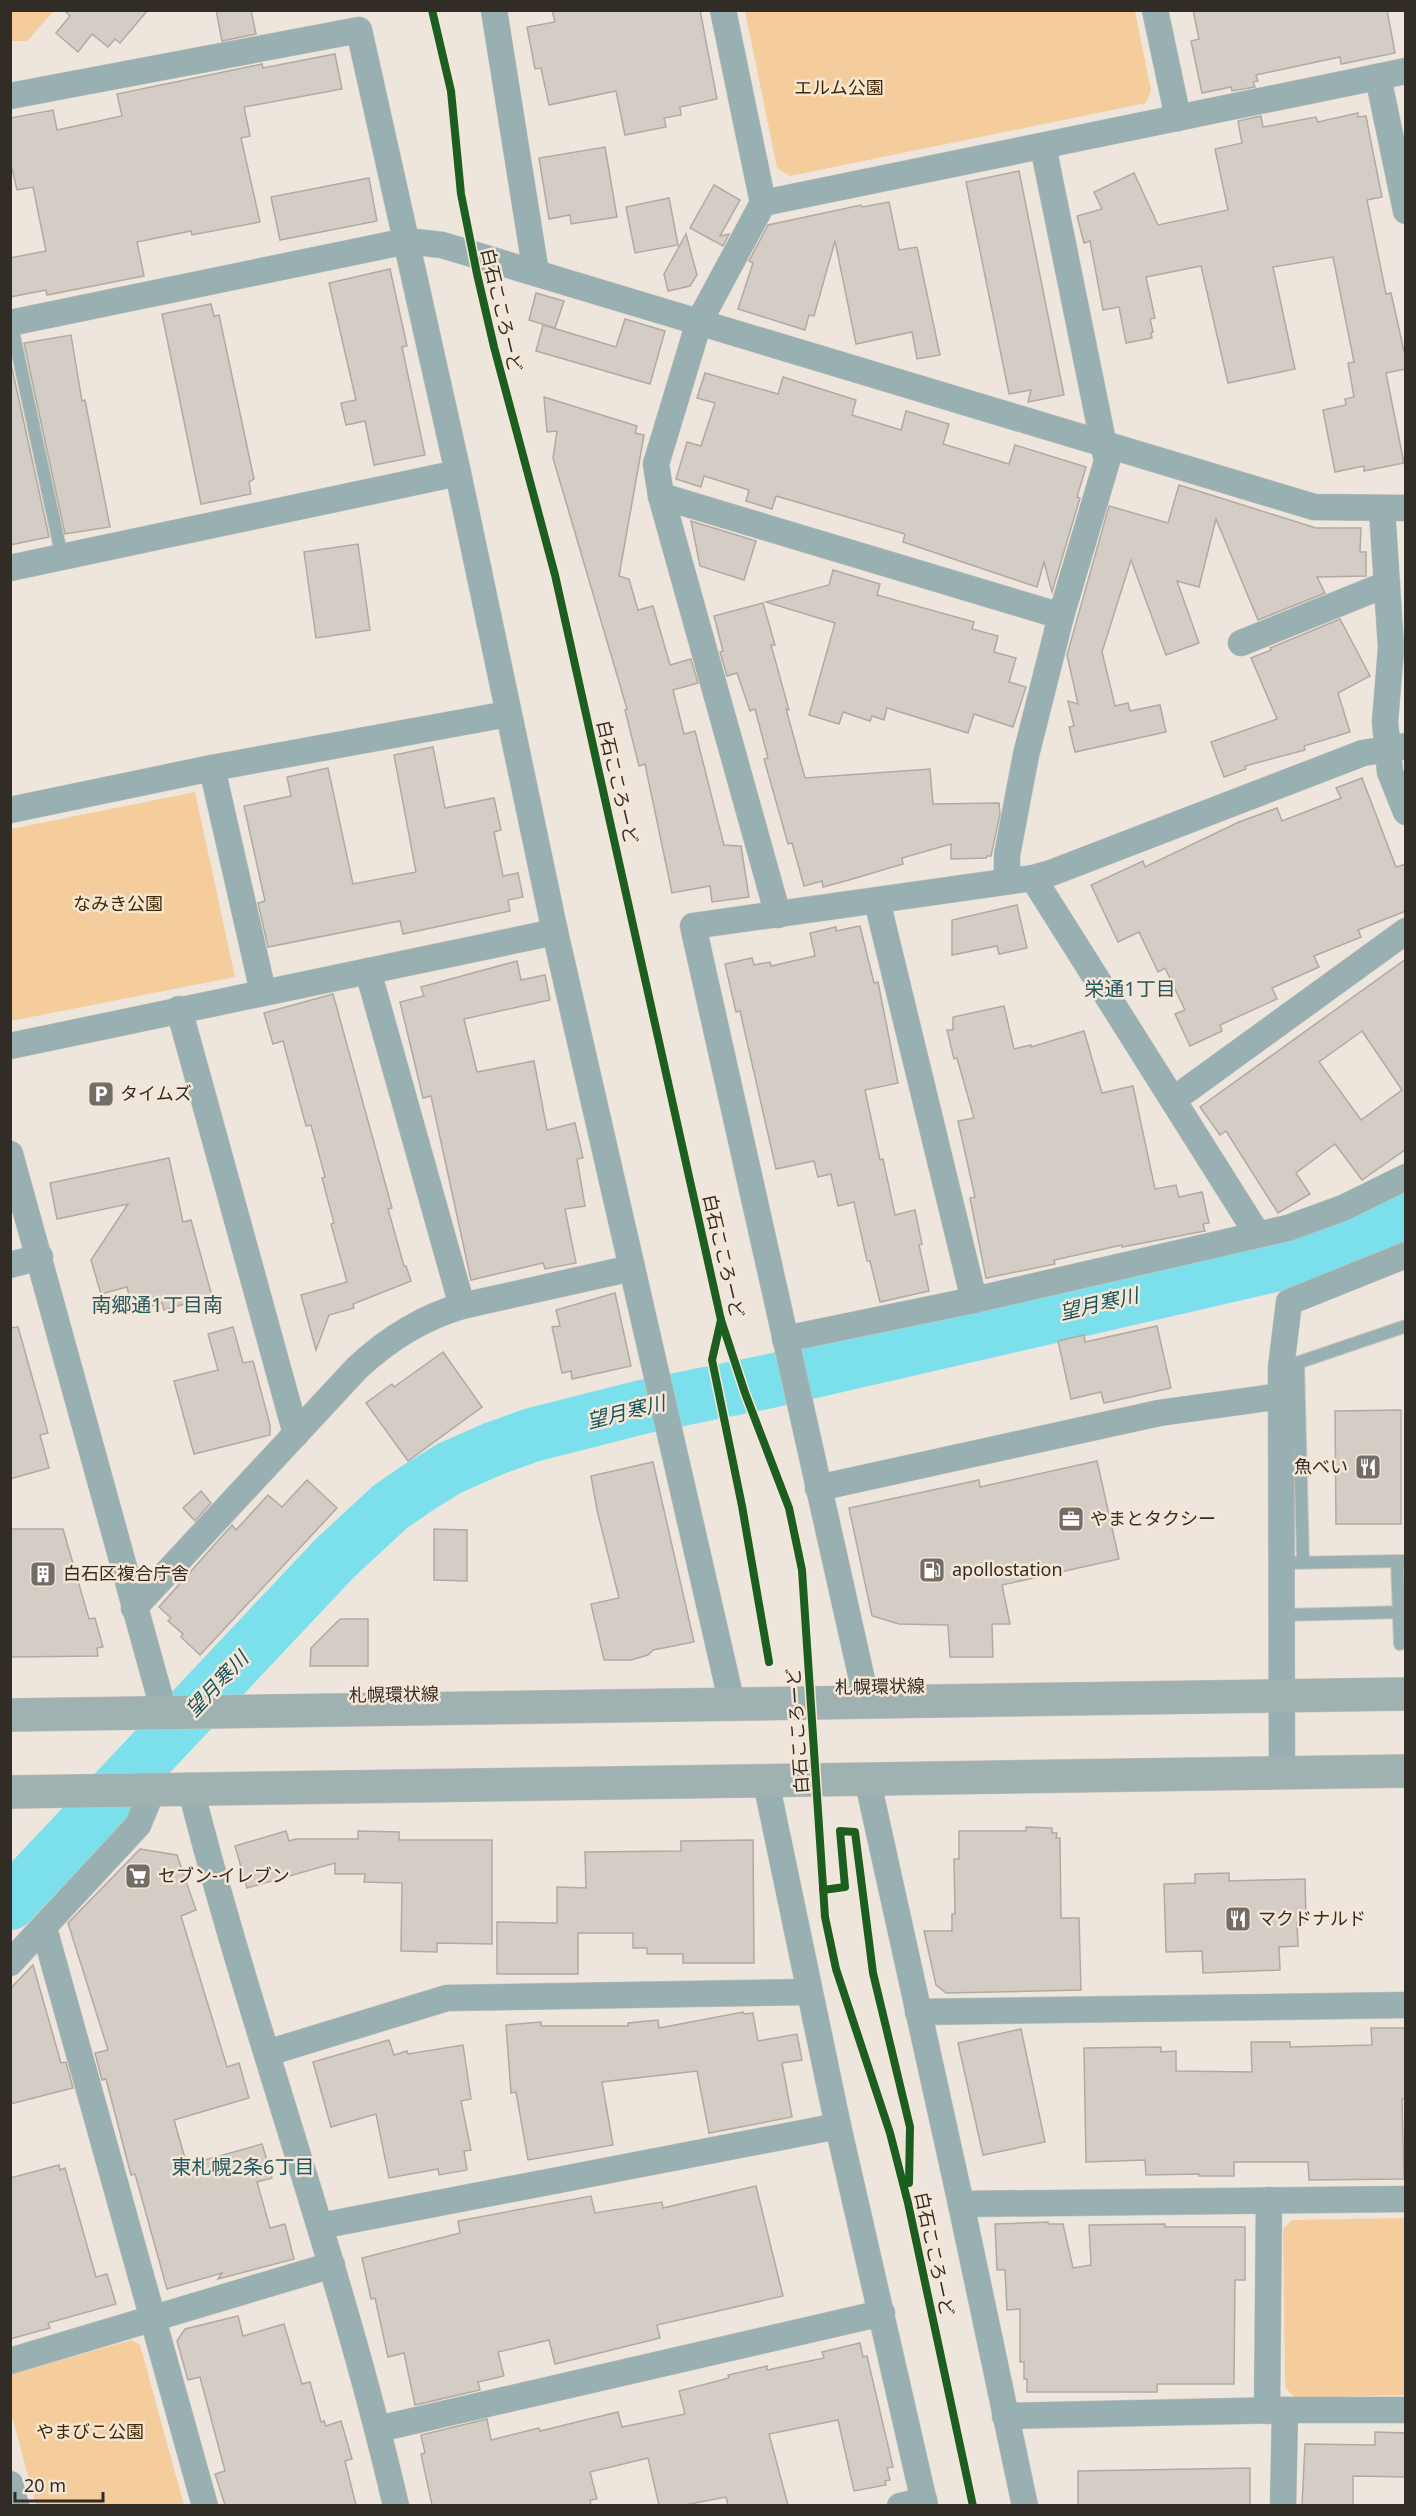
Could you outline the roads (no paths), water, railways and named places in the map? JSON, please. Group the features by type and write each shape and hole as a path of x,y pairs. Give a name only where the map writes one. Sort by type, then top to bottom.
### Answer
{"main road":[{"name":"札幌環状線","path":"10,1715 1406,1694"},
{"path":"10,1792 1406,1771"}],"street":[{"path":"494,10 536,273"},
{"path":"723,10 763,203 699,322 656,464 661,496 778,915"},
{"path":"1155,10 1178,118"},
{"path":"10,96 359,30 458,473 555,932 732,1704"},
{"path":"763,203 1406,71"},
{"path":"1378,77 1406,210"},
{"path":"1007,881 1006,855 1026,755 1061,616 1107,461 1043,146"},
{"path":"11,322 407,241 442,245 1314,507 1394,508 1387,584 1391,648 1385,722 1396,747 1390,772 1406,813"},
{"path":"10,568 458,473"},
{"path":"661,496 1061,616"},
{"path":"1241,643 1387,584"},
{"path":"10,810 212,768 508,714"},
{"path":"867,1702 693,926 1033,878 1363,753 1396,747"},
{"path":"212,768 263,992"},
{"path":"1033,878 1258,1235"},
{"path":"877,901 974,1300"},
{"path":"1173,1100 1406,931"},
{"path":"10,1046 555,932"},
{"path":"368,971 462,1306"},
{"path":"179,1009 296,1434"},
{"path":"10,1154 134,1608 165,1712"},
{"path":"787,1348 974,1300 1258,1235 1322,1217 1406,1177"},
{"path":"1282,1773 1280,1696 1283,1615 1293,1563 1281,1396 1289,1365 1289,1302 1406,1255"},
{"path":"10,1265 39,1257"},
{"path":"134,1608 375,1351 397,1334 420,1322 462,1306 632,1268"},
{"path":"818,1488 1159,1413 1281,1396"},
{"path":"867,1778 1025,2505"},
{"path":"766,1782 838,2126 882,2313 916,2504"},
{"path":"191,1790 267,2053 332,2265 378,2429 396,2505"},
{"path":"10,1963 138,1825 145,1791"},
{"path":"44,1928 205,2505"},
{"path":"267,2053 447,1998 809,1992"},
{"path":"918,2012 1406,2004"},
{"path":"320,2226 838,2126"},
{"path":"961,2204 1406,2199"},
{"path":"1269,2200 1276,2410 1283,2505"},
{"path":"10,2361 332,2265"},
{"path":"378,2429 882,2313"},
{"path":"1005,2416 1276,2410 1406,2410"},
{"path":"10,2484 16,2505"}],"lane":[{"path":"11,322 62,557"},
{"path":"1400,1644 1401,1561 1293,1563 1289,1365 1406,1326"},
{"path":"1283,1615 1402,1612"}],"waterway":[{"name":"望月寒川","path":"10,1903 335,1558 390,1507 450,1468 532,1435 642,1407 775,1380 1305,1258 1406,1217"}],"place":[{"name":"タイムズ","path":"101,1094"},
{"name":"魚べい","path":"1368,1467"},
{"name":"やまとタクシー","path":"1071,1519"},
{"name":"apollostation","path":"932,1570"},
{"name":"白石区複合庁舎","path":"43,1574"},
{"name":"セブン-イレブン","path":"138,1876"},
{"name":"マクドナルド","path":"1238,1919"}],"district":[{"name":"栄通1丁目","path":"1130,989"},
{"name":"南郷通1丁目南","path":"157,1305"},
{"name":"東札幌2条6丁目","path":"243,2167"}],"park label":[{"name":"エルム公園","path":"839,88"},
{"name":"なみき公園","path":"118,904"},
{"name":"やまびこ公園","path":"90,2432"}]}
